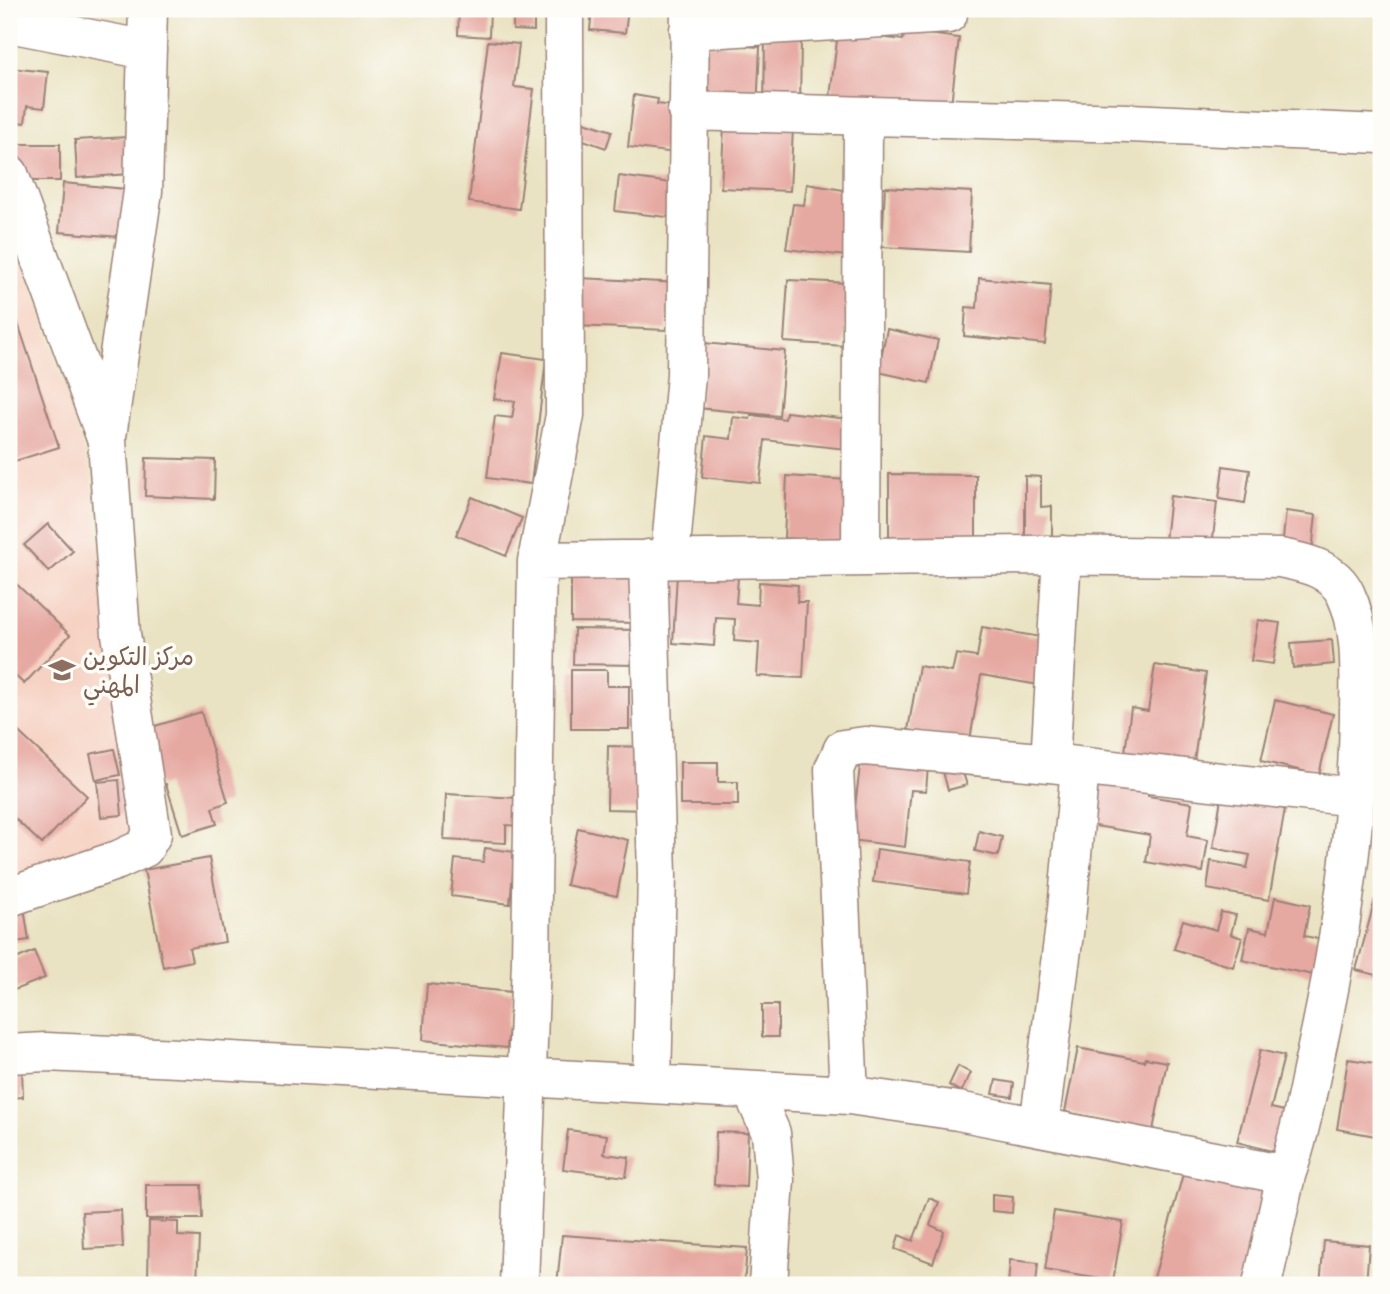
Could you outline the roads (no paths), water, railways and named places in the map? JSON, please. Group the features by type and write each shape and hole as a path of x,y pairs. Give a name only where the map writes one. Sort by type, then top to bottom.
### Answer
{"street":[{"path":"9,897 118,860 144,848 152,834 121,634 107,441 143,191 148,9"},
{"path":"519,1285 531,961 537,561 565,415 564,9"},
{"path":"652,1083 657,875 659,559 686,375 690,19 948,14"},
{"path":"9,23 147,50"},
{"path":"687,111 1129,123 1381,134"},
{"path":"862,557 863,117"},
{"path":"9,174 107,441"},
{"path":"537,561 1062,555 1280,558 1308,563 1337,581 1346,596 1359,656 1355,797 1345,906 1324,1014 1262,1285"},
{"path":"1039,1126 1067,910 1062,555"},
{"path":"849,1095 834,769 838,755 848,746 1065,765 1355,797"},
{"path":"9,1054 125,1056 849,1095 1039,1126 1286,1175"},
{"path":"752,1090 771,1133 775,1180 768,1285"}],"place":[{"name":"مركز التكوين المهني","path":"62,670"}]}
